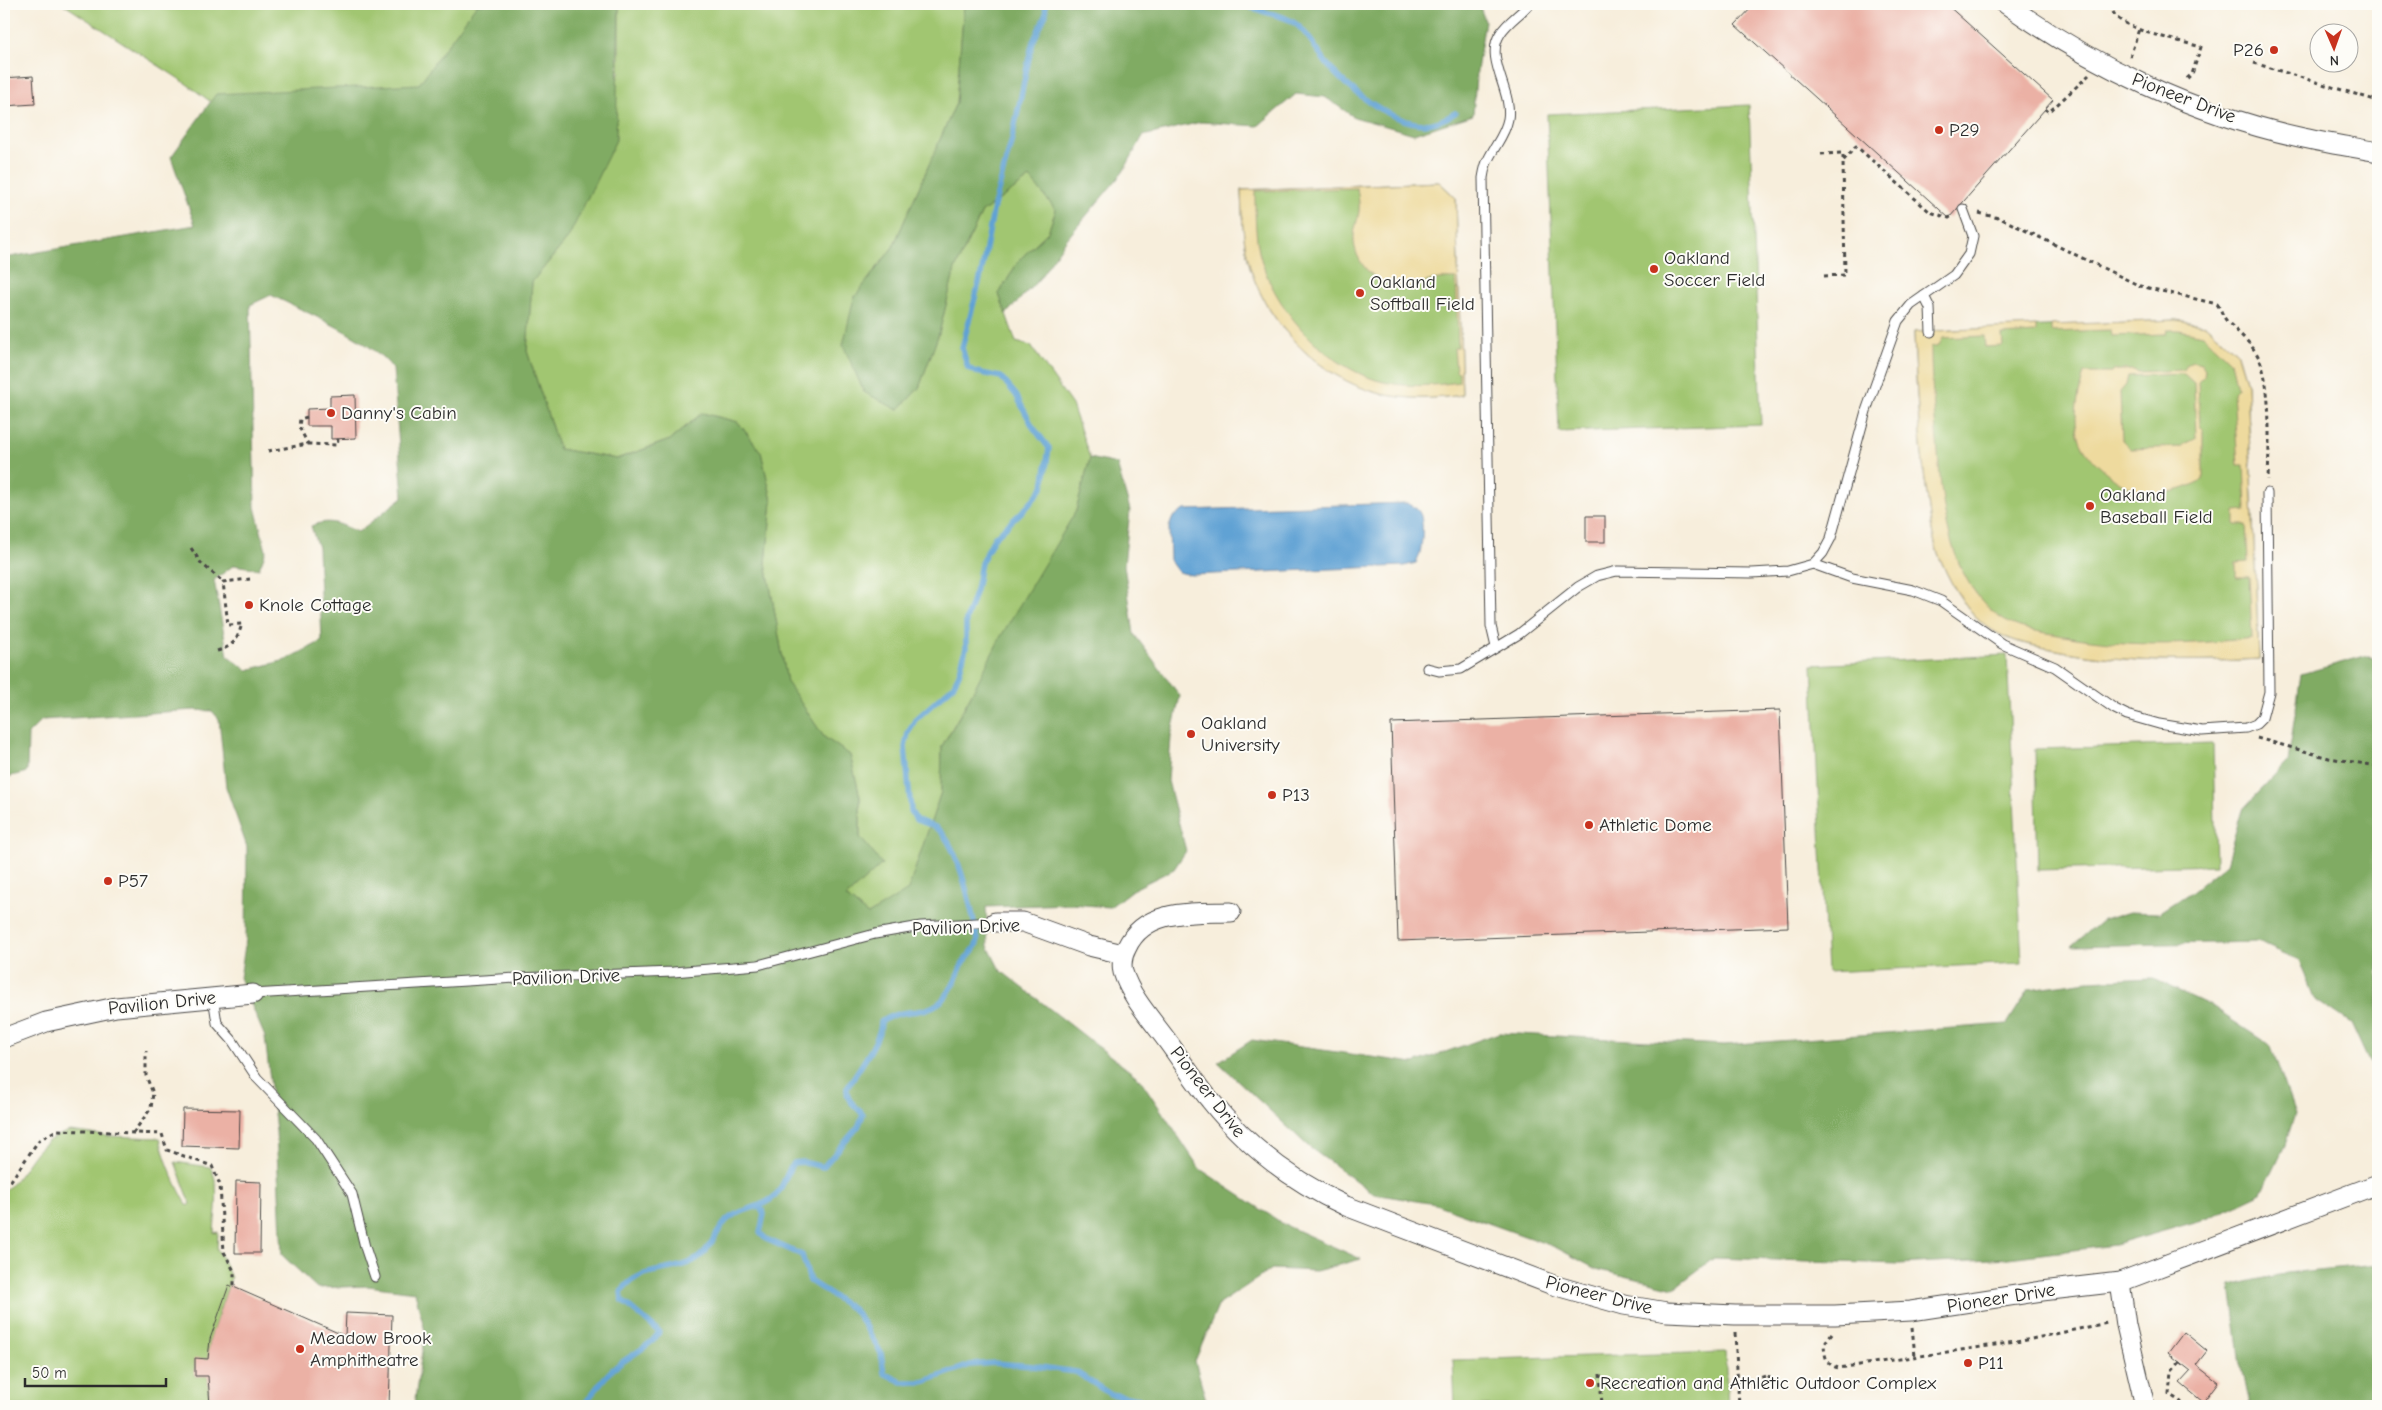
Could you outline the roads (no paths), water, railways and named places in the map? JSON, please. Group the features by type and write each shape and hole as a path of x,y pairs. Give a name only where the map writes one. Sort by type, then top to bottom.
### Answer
{"street":[{"name":"Pioneer Drive","path":"2006,4 2087,56 2170,95 2250,124 2299,137 2378,152"},
{"path":"1123,954 1139,928 1153,920 1187,912 1231,912"},
{"name":"Pavilion Drive","path":"994,922 1023,922 1089,946 1123,954"},
{"name":"Pioneer Drive","path":"1123,954 1123,971 1131,990 1209,1100 1258,1153 1316,1192 1346,1206 1553,1285 1624,1305 1667,1312 1735,1315 1835,1315 1911,1311 2042,1290 2120,1282 2378,1184"},
{"name":"Pavilion Drive","path":"4,1038 46,1022 116,1007 253,994"},
{"path":"2120,1282 2126,1325 2145,1406"}],"lane":[{"path":"1496,647 1491,626 1483,178 1487,160 1505,132 1508,117 1509,102 1496,57 1496,43 1503,29 1530,4"},
{"path":"1427,668 1439,671 1461,669 1519,634 1578,586 1597,576 1617,571 1752,573 1788,571 1812,564 1823,552 1831,538 1866,411 1898,321 1911,305 1954,275 1969,254 1973,236 1963,210"},
{"path":"1924,296 1930,308 1931,332"},
{"path":"1812,564 1852,578 1886,584 1931,596 1990,637 2055,667 2127,715 2183,729 2211,731 2246,728 2256,724 2262,718 2269,692 2267,493"},
{"name":"Pavilion Drive","path":"253,994 517,978 673,972 758,965 875,934 921,926 994,922"},
{"path":"213,997 217,1023 232,1040 257,1078 316,1139 352,1194 375,1278"}],"water":[{"path":"1407,503 1416,508 1420,514 1422,534 1420,554 1416,563 1404,566 1191,575 1178,572 1170,561 1169,527 1173,517 1184,510"}],"waterway":[{"path":"583,1406 610,1372 644,1348 659,1332 622,1300 621,1292 635,1278 644,1274 683,1265 699,1257 708,1248 727,1220 738,1213 764,1204 775,1196 793,1163 803,1162 823,1167 858,1127 863,1115 848,1097 847,1088 873,1046 881,1022 894,1015 921,1011 938,1004 949,992 966,958 977,944 978,940 968,896 958,862 951,847 935,827 916,820 911,811 905,747 908,733 915,720 953,686 959,674 966,648 966,620 976,590 981,563 994,538 1028,506 1043,487 1049,448 1033,427 1016,395 1001,377 976,372 968,368 962,348 981,275 994,206 1012,139 1033,42 1046,14 1045,4"},
{"path":"1247,4 1258,10 1284,17 1296,24 1309,38 1327,64 1345,83 1383,110 1410,122 1423,124 1440,121 1455,113"},
{"path":"760,1206 764,1214 760,1233 766,1239 802,1255 810,1281 854,1310 881,1353 884,1373 902,1382 923,1382 970,1365 994,1363 1033,1366 1076,1372 1110,1394 1139,1399 1143,1406"}],"place":[{"name":"P26","path":"2274,50"},
{"name":"P29","path":"1939,130"},
{"name":"Oakland Soccer Field","path":"1654,269"},
{"name":"Oakland Softball Field","path":"1360,293"},
{"name":"Danny's Cabin","path":"331,413"},
{"name":"Oakland Baseball Field","path":"2090,506"},
{"name":"Knole Cottage","path":"249,605"},
{"name":"Oakland University","path":"1191,734"},
{"name":"P13","path":"1272,795"},
{"name":"Athletic Dome","path":"1589,825"},
{"name":"P57","path":"108,881"},
{"name":"Meadow Brook Amphitheatre","path":"300,1349"},
{"name":"P11","path":"1968,1363"},
{"name":"Recreation and Athletic Outdoor Complex","path":"1590,1383"}]}
